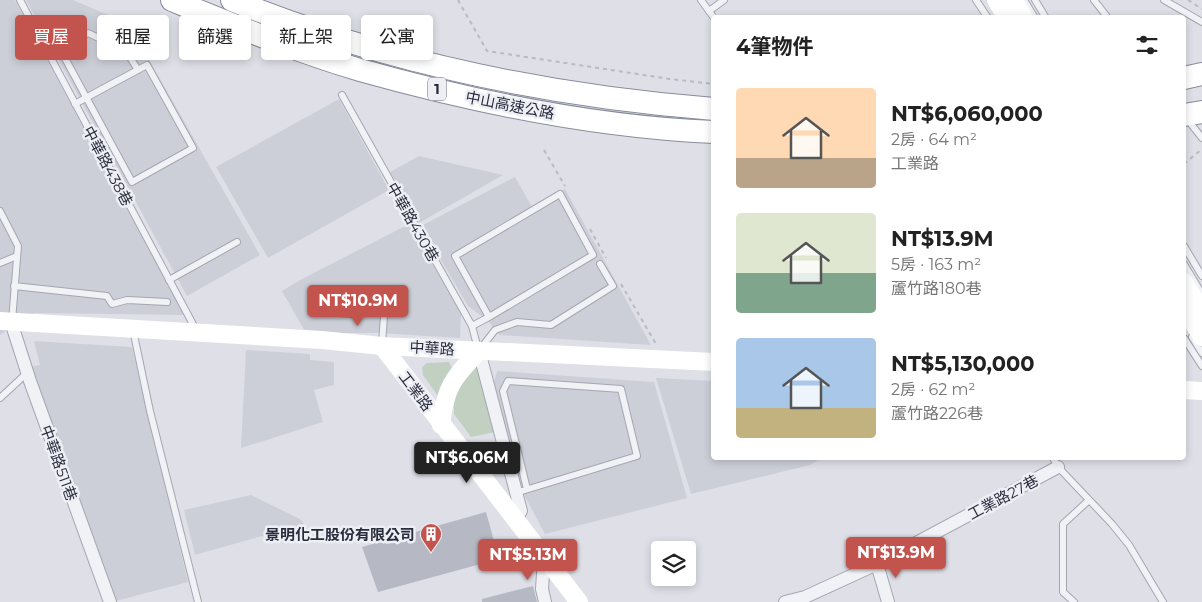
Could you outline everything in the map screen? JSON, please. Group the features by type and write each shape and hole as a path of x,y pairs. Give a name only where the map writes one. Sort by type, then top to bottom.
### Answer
{"highway":[{"name":"中山高速公路","path":"172,0 249,31 359,70 472,98 594,121 711,132"},
{"name":"中山高速公路","path":"232,0 271,16 356,43 437,65 538,87 637,102 711,109"},
{"path":"1186,78 1202,74"}],"street":[{"path":"996,0 1005,15"},
{"path":"1013,0 1022,15"},
{"path":"1186,285 1202,311"},
{"path":"1186,313 1195,334"},
{"name":"中華路","path":"6,322 197,332 382,346 711,362"},
{"name":"中華路511巷","path":"6,322 27,373 110,602"},
{"name":"工業路","path":"382,346 579,602"},
{"path":"441,425 444,400 452,381 478,351"},
{"path":"478,351 521,490 521,511 515,521"},
{"path":"1186,390 1202,391"},
{"name":"工業路27巷","path":"785,602 805,597 877,564 1055,462"},
{"path":"544,558 542,589 545,602"},
{"path":"877,564 888,602"}],"lane":[{"name":"中華路438巷","path":"20,0 197,332"},
{"path":"701,0 712,15"},
{"path":"709,11 724,0"},
{"path":"976,0 986,15"},
{"path":"1024,0 1033,15"},
{"path":"1035,0 1044,15"},
{"path":"1094,0 1106,15"},
{"path":"1164,0 1202,22"},
{"path":"75,104 87,97 138,70 147,66 193,148 132,182 87,97 60,49 88,33 126,51 138,70"},
{"name":"中華路430巷","path":"342,95 472,326 478,351"},
{"path":"1190,114 1202,138"},
{"path":"472,326 489,317 593,255 560,194 455,256 489,317"},
{"path":"0,211 18,246 14,286 6,322"},
{"path":"169,280 237,242"},
{"path":"1186,249 1202,276"},
{"path":"0,263 17,256"},
{"path":"478,351 495,330 517,322 551,325 613,286 600,264"},
{"path":"1186,267 1202,294"},
{"path":"14,286 107,296 112,304 126,300 167,302"},
{"path":"324,312 352,314 377,303 400,289"},
{"path":"377,303 384,316 382,346"},
{"path":"133,329 150,411 198,602"},
{"path":"1195,334 1202,353"},
{"path":"1186,341 1202,366"},
{"path":"0,398 27,373"},
{"path":"508,381 621,389 637,456 521,490 503,391 508,381"},
{"path":"1055,462 1129,545 1162,602"},
{"path":"1074,602 1063,592 1063,524 1088,501"}],"path":[{"path":"458,0 487,51 670,80 711,84"},
{"path":"1188,0 1202,9"},
{"path":"1186,162 1202,149"},
{"path":"544,150 568,192"},
{"path":"588,226 607,259"},
{"path":"621,284 665,360"}],"shaded area":[{"path":"0,0 15,0 23,15 15,15 15,60 47,60 184,315 34,313 0,335"},
{"path":"26,0 73,0 108,15 97,15 97,60 149,60 260,255 187,296 59,60 87,60 87,15 34,15"},
{"path":"339,99 389,190 268,258 216,167"},
{"path":"419,156 503,175 419,223 390,172"},
{"path":"515,177 532,207 565,189 651,345 499,335 488,321 468,306 421,226"},
{"path":"409,224 461,314 460,338 379,333 306,333 282,291"},
{"path":"34,341 132,347 188,582 116,601 30,367 40,365"},
{"path":"246,350 310,354 310,360 334,362 334,385 314,390 323,422 241,448"},
{"path":"497,371 654,382 687,498 545,534 522,491 493,386"},
{"path":"656,378 711,381 711,460 819,460 810,465 691,494"},
{"path":"251,495 300,519 304,524 195,555 184,510"}],"green space":[{"path":"449,362 453,370 438,396 423,375 422,367 427,363"},
{"path":"476,363 495,432 471,437 454,414 453,390"}],"building":[{"name":"景明化工股份有限公司","path":"486,512 499,559 378,592 362,547"},
{"path":"533,586 537,602 482,602 482,599"}],"place":[{"name":"景明化工股份有限公司","path":"431,553"}]}
